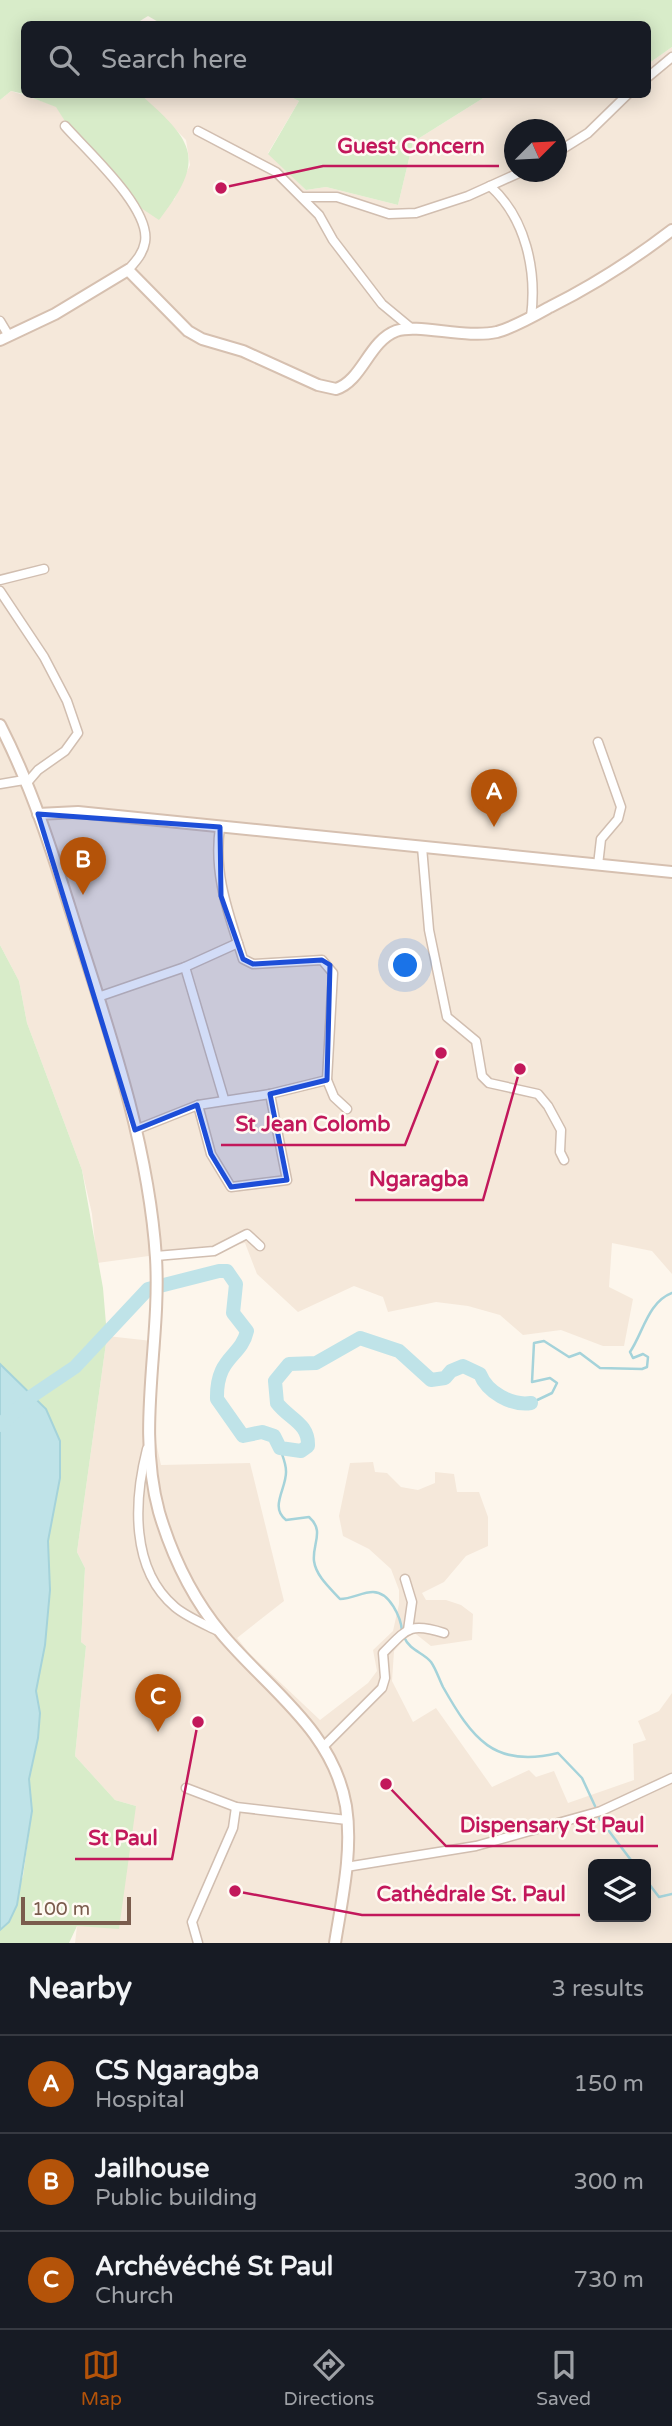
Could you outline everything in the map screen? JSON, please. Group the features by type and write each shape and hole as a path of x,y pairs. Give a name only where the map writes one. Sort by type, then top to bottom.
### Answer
{"street":[{"path":"651,74 672,57"},
{"path":"567,146 588,133 624,98"},
{"path":"0,321 4,338 55,314 128,270 139,257 145,241 136,207 65,126"},
{"path":"198,131 276,172 303,197 382,304 411,328"},
{"path":"303,197 337,197 399,215 435,208 504,180"},
{"path":"491,186 526,240 533,299 531,317"},
{"path":"128,270 188,331 202,339 243,351 318,385 336,389 351,381 359,366 394,331 411,328 468,335 498,331 600,282 672,230"},
{"path":"0,580 44,569"},
{"path":"0,591 44,657 67,701 78,733 65,751 25,782 0,784"},
{"path":"0,725 38,814 98,997 135,1130 156,1259 148,1443 138,1482 140,1534 148,1570 158,1588 175,1608 221,1632"},
{"path":"598,741 621,807 618,819 601,839 598,865"},
{"path":"38,814 78,812 672,872"},
{"path":"220,827 216,853 222,896 243,959 253,964 322,960 330,965 333,973 327,1080 334,1097 347,1109"},
{"path":"422,847 429,930 447,1017 476,1041 482,1076 489,1083 538,1094 548,1105 561,1130 560,1152 564,1160"},
{"path":"98,997 185,967 237,943"},
{"path":"185,967 224,1099"},
{"path":"135,1130 198,1105 270,1094 327,1080"},
{"path":"198,1105 211,1154 231,1188 287,1180 270,1094"},
{"path":"156,1259 214,1251 247,1234 260,1246"},
{"path":"148,1443 159,1512 172,1549 204,1609 221,1632 290,1704 324,1746 342,1791 347,1820 346,1867 335,1943"},
{"path":"405,1579 412,1602 408,1630"},
{"path":"324,1746 382,1688 385,1678 383,1653 399,1635 424,1627 444,1633"},
{"path":"346,1867 476,1846 601,1811 672,1778"},
{"path":"186,1788 236,1807 347,1820"},
{"path":"198,1943 192,1922 233,1828 236,1807"}],"highlighted area":[{"path":"38,814 220,827 221,896 243,959 253,964 322,960 330,965 327,1080 270,1094 287,1180 231,1187 211,1154 197,1105 135,1130"}],"shaded area":[{"path":"672,47 672,1274 652,1251 612,1243 609,1287 633,1299 624,1346 603,1346 561,1330 523,1335 500,1315 468,1306 436,1302 388,1312 383,1297 354,1286 298,1312 257,1274 245,1243 97,1263 92,1214 82,1170 27,1023 19,981 0,945 0,100 11,91 21,94 21,98 32,98 56,106 80,145 174,200 190,165 186,140 144,98 293,98 299,101 268,153 306,190 326,187 398,205 413,142 483,98 651,98 651,62"},
{"path":"107,1336 161,1342 153,1429 161,1465 250,1463 284,1601 237,1638 249,1653 320,1720 368,1683 377,1671 373,1650 393,1631 399,1604 399,1590 391,1569 369,1549 343,1536 339,1516 350,1463 373,1462 375,1472 387,1473 401,1487 418,1490 435,1483 435,1472 454,1474 457,1492 479,1492 488,1517 488,1546 466,1556 444,1582 422,1593 426,1600 446,1600 461,1605 473,1614 472,1640 431,1646 412,1631 394,1651 392,1681 413,1722 436,1708 492,1787 529,1770 536,1777 554,1771 568,1803 634,1780 633,1744 646,1740 638,1721 659,1711 672,1693 672,1943 75,1943 77,1926 136,1806 115,1800 75,1756 86,1646 81,1642 85,1568 77,1552"}],"green space":[{"path":"0,0 672,0 672,47 651,62 651,21 157,21 148,16 140,21 21,21 21,93 11,91 0,100"},
{"path":"33,98 144,98 173,126 183,139 188,152 188,166 184,181 159,220 138,206 80,145 56,107"},
{"path":"293,98 483,98 413,142 398,205 326,187 306,190 268,154 299,101"},
{"path":"0,945 19,981 27,1023 82,1170 103,1288 107,1336 77,1552 85,1568 81,1642 86,1646 75,1756 115,1800 136,1806 119,1929 77,1926 69,1943 0,1943 0,1930 5,1926 23,1876 32,1811 29,1779 38,1738 40,1713 36,1691 45,1645 50,1590 48,1541 60,1478 60,1441 46,1409 0,1364"}],"water":[{"path":"0,1364 46,1409 60,1441 60,1478 48,1541 50,1590 45,1645 36,1691 40,1713 38,1738 29,1779 32,1811 17,1905 9,1922 0,1930"}],"waterway":[{"path":"0,1425 32,1396 75,1367 148,1289 219,1271 227,1271 236,1284 233,1313 247,1331 240,1347 220,1374 217,1399 243,1436 262,1432 274,1436 280,1448 301,1451 308,1446 302,1427 277,1403 275,1381 289,1364 316,1363 360,1338 399,1351 431,1380 445,1378 451,1371 463,1366 480,1374 488,1387 508,1400 531,1403"},
{"path":"531,1403 552,1393 557,1383 550,1378 532,1382 534,1343 544,1341 569,1357 580,1353 600,1368 642,1369 647,1367 648,1357 643,1354 633,1358 630,1352 657,1303 672,1293"},
{"path":"280,1448 286,1477 279,1509 286,1520 309,1517 314,1522 317,1533 314,1561 320,1577 340,1599 373,1592 385,1596 397,1613 402,1631"},
{"path":"404,1637 431,1662 443,1687 475,1735 501,1753 517,1757 558,1753 582,1778 595,1806"},
{"path":"599,1818 630,1859"},
{"path":"651,1887 659,1897 672,1894"}],"place":[{"name":"Guest Concern","path":"221,188"},
{"name":"CS Ngaragba","path":"494,827"},
{"name":"Jailhouse","path":"83,895"},
{"name":"St Jean Colomb","path":"441,1053"},
{"name":"Ngaragba","path":"520,1069"},
{"name":"St Paul","path":"198,1722"},
{"name":"Archévéché St Paul","path":"158,1732"},
{"name":"Dispensary St Paul","path":"386,1784"},
{"name":"Cathédrale St. Paul","path":"235,1891"}]}
